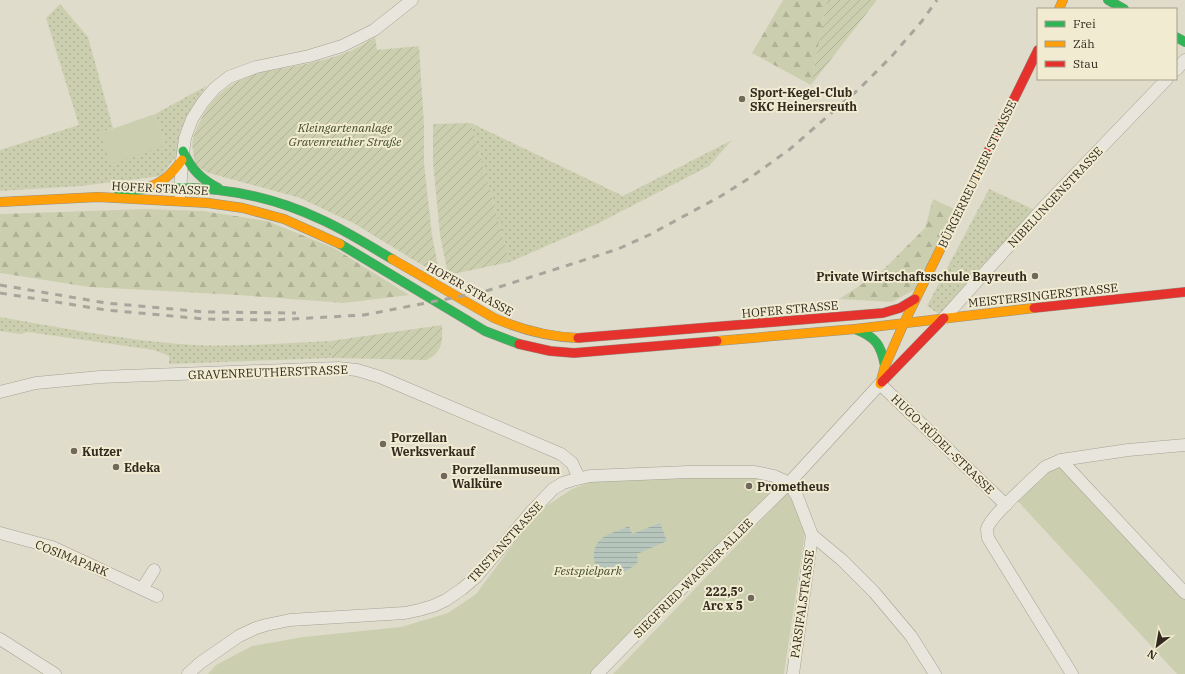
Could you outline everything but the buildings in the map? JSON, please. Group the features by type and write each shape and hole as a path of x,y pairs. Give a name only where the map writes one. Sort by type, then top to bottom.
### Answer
{"main road":[{"path":"1108,0 1122,8"},
{"name":"BÜRGERREUTHER STRASSE","path":"880,384 885,366 915,299 1037,52"},
{"path":"144,188 158,184 167,178 174,172 182,156 198,176 209,184 220,189"},
{"name":"HOFER STRASSE","path":"98,197 144,188 180,186 220,189 252,195 295,208 347,232 494,318 536,334 557,337 578,338 883,313 896,311 907,306 915,299"},
{"name":"HOFER STRASSE","path":"0,202 98,197 180,201 243,208 284,219 333,240 485,331 511,342 549,352 574,353 855,329 904,323"},
{"name":"MEISTERSINGERSTRASSE","path":"904,323 1185,292"},
{"path":"880,384 944,318"},
{"path":"855,329 866,333 875,339 880,345 885,366"},
{"path":"896,341 897,349 907,357"}],"street":[{"path":"180,201 182,156 185,138 192,119 202,102 215,88 228,77 256,67 309,56 342,46 374,30 412,0"},
{"path":"1177,69 1185,60"},
{"name":"NIBELUNGENSTRASSE","path":"944,318 1043,208 1166,80"},
{"name":"GRAVENREUTHERSTRASSE","path":"0,392 36,383 100,377 338,368 352,369 380,377 561,454 572,463 579,478"},
{"path":"880,384 789,483 797,496 812,535 842,560 874,592 911,636 936,674"},
{"name":"HUGO-RÜDEL-STRASSE","path":"880,384 1006,505"},
{"path":"1072,674 988,538 987,530 990,523 1006,505 1045,468 1061,460 1128,450 1185,445"},
{"path":"1061,460 1185,593"},
{"name":"TRISTANSTRASSE","path":"188,674 200,663 239,636 266,625 290,620 405,613 424,609 446,600 476,577 532,511 553,490 563,484 579,478 689,472 755,472 774,476 789,483"},
{"name":"SIEGFRIED-WAGNER-ALLEE","path":"597,674 789,483"},
{"name":"COSIMAPARK","path":"0,533 52,547 157,596"},
{"name":"PARSIFALSTRASSE","path":"793,674 812,535"},
{"path":"142,589 154,570"},
{"path":"0,639 55,674"}],"green space":[{"path":"783,0 827,0 811,85 752,53"},
{"path":"827,0 877,0 811,85"},
{"path":"60,4 88,37 113,128 100,133 166,145 155,114 206,86 181,128 177,155 161,176 81,186 0,191 0,150 79,125 46,18"},
{"name":"Kleingartenanlage Gravenreuther Straße","path":"375,37 377,50 419,46 424,125 424,163 432,235 439,271 430,270 355,224 300,198 209,173 198,167 194,159 192,141 204,114 218,95 238,81 262,72 337,56 353,50"},
{"path":"155,114 166,145 110,164 100,133"},
{"path":"471,123 623,196 732,140 709,166 599,223 510,262"},
{"name":"Kleingartenanlage Gravenreuther Straße","path":"471,123 510,262 448,275 440,235 433,163 433,124"},
{"path":"989,189 1035,210 942,316 927,306"},
{"path":"933,199 954,209 916,289 892,302 839,299 882,271 925,228"},
{"path":"145,209 203,211 267,221 334,248 409,295 344,303 238,295 89,287 0,273 0,214"},
{"path":"0,317 120,337 193,345 244,345 330,341 332,358 169,364 169,356 154,350 28,332 20,334 0,331"},
{"path":"442,325 442,342 435,354 426,360 332,358 330,341"},
{"path":"1061,461 1185,593 1185,674 1177,674 1014,497"},
{"name":"Festspielpark","path":"662,476 753,477 775,487 591,674 208,674 216,665 252,646 303,637 401,627 448,613 476,594 537,512 572,489 593,481"},
{"path":"787,493 800,510 806,526 784,674 613,674"}],"shaded area":[{"path":"660,523 667,541 637,554 638,562 629,569 622,573 610,575 604,574 596,566 594,560 595,549 597,543 601,539 611,533 629,526 632,534"}],"railway":[{"path":"0,293 106,310 205,319 273,320 364,315 483,292 618,249 649,235 721,196 754,175 790,149 859,89 891,57 922,21 937,0"},
{"path":"0,285 106,303 205,312 296,313"}],"traffic: fast":[{"path":"1108,0 1122,8"},
{"path":"1177,38 1185,42"},
{"path":"183,151 189,163 197,173 206,181 218,188"},
{"path":"119,192 145,189 196,188 222,190 272,201 329,223 392,259"},
{"path":"340,244 485,331 519,344"},
{"path":"855,329 873,339 882,352 885,366"}],"traffic: slow":[{"path":"1059,8 1063,0"},
{"path":"151,186 168,176 182,160"},
{"path":"880,384 885,366 904,323 983,162"},
{"path":"0,202 98,197 208,203 243,208 284,219 340,244"},
{"path":"392,259 494,318 535,332 578,338"},
{"path":"717,341 855,329 1034,308"}],"traffic: jam":[{"path":"983,162 1037,52"},
{"path":"1034,308 1185,292"},
{"path":"578,338 883,313 900,308 915,299"},
{"path":"882,382 944,318"},
{"path":"519,344 550,351 574,353 717,341"}],"place":[{"name":"Sport-Kegel-Club SKC Heinersreuth","path":"742,99"},
{"name":"Private Wirtschaftsschule Bayreuth","path":"1035,276"},
{"name":"Porzellan Werksverkauf","path":"383,444"},
{"name":"Kutzer","path":"74,451"},
{"name":"Edeka","path":"116,467"},
{"name":"Porzellanmuseum Walküre","path":"444,476"},
{"name":"Prometheus","path":"749,486"},
{"name":"222,5º Arc x 5","path":"751,598"}]}
